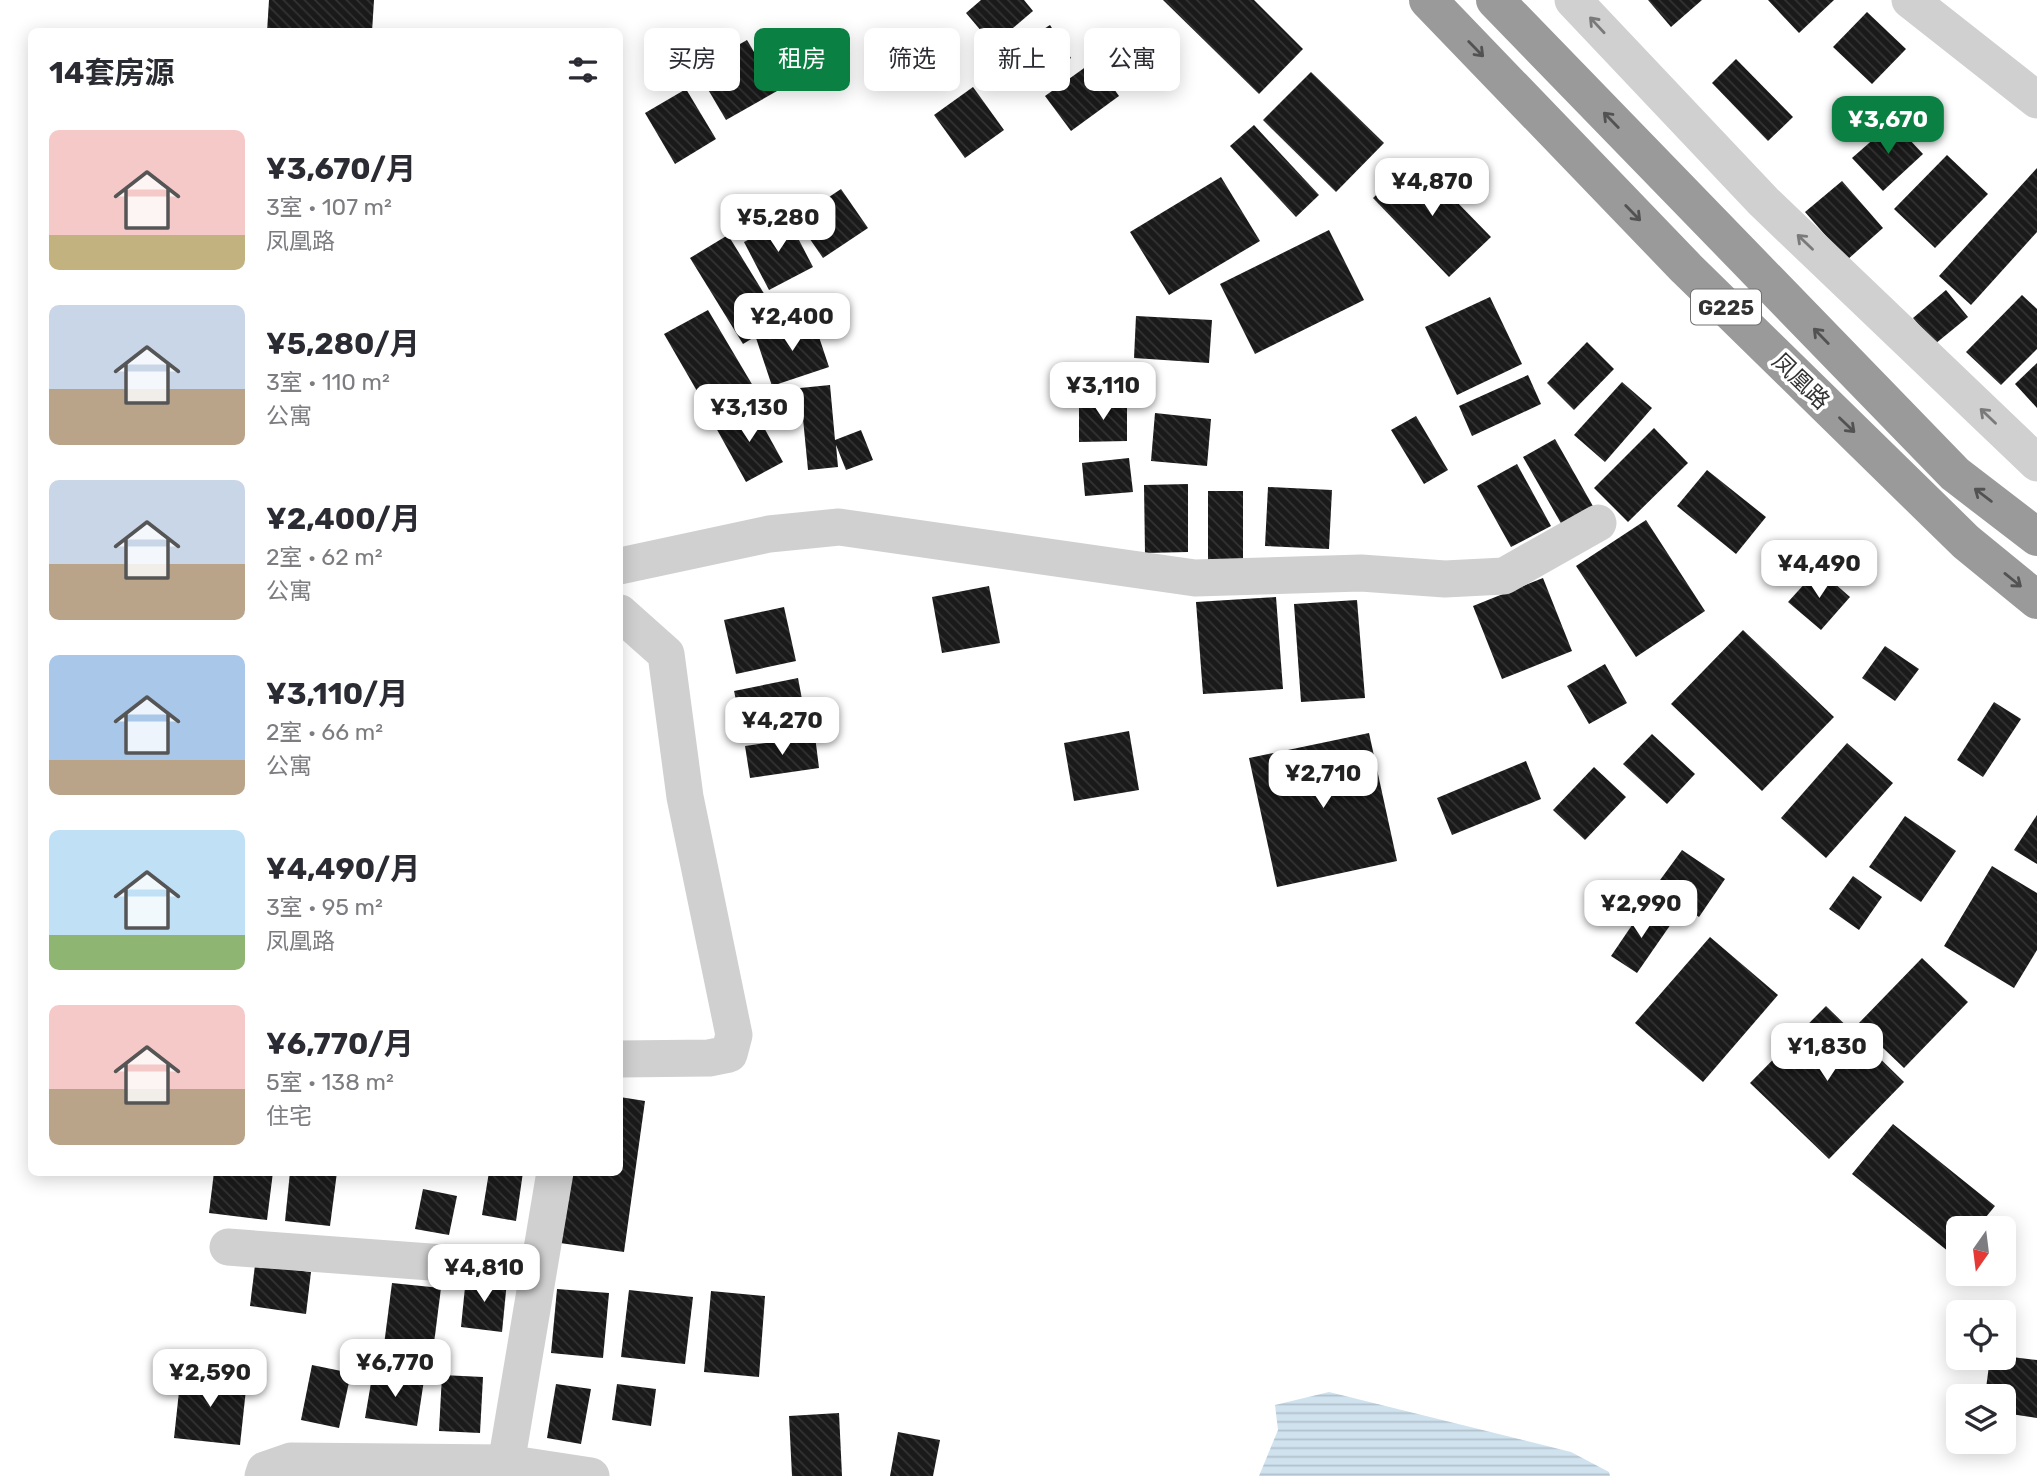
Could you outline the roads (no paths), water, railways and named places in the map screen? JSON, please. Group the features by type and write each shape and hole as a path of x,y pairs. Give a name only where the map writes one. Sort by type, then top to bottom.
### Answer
{"highway":[{"name":"凤凰路","path":"1428,0 1686,268 1966,542 2037,600"},
{"name":"凤凰路","path":"1495,0 1955,474 2037,537"}],"street":[{"path":"1573,0 1764,202 2037,463"},
{"path":"1910,0 2037,100"},
{"path":"623,565 769,534 839,527 1195,578 1361,573 1445,579 1504,576 1598,523"},
{"path":"623,616 666,654 685,797 734,1035 729,1054 709,1058 623,1059"},
{"path":"505,1469 554,1176"},
{"path":"228,1247 538,1270"},
{"path":"263,1476 265,1470 291,1461 505,1469 591,1476"}],"water":[{"path":"1329,1392 1571,1452 1609,1472 1610,1476 1259,1476 1278,1430 1275,1405"}]}
